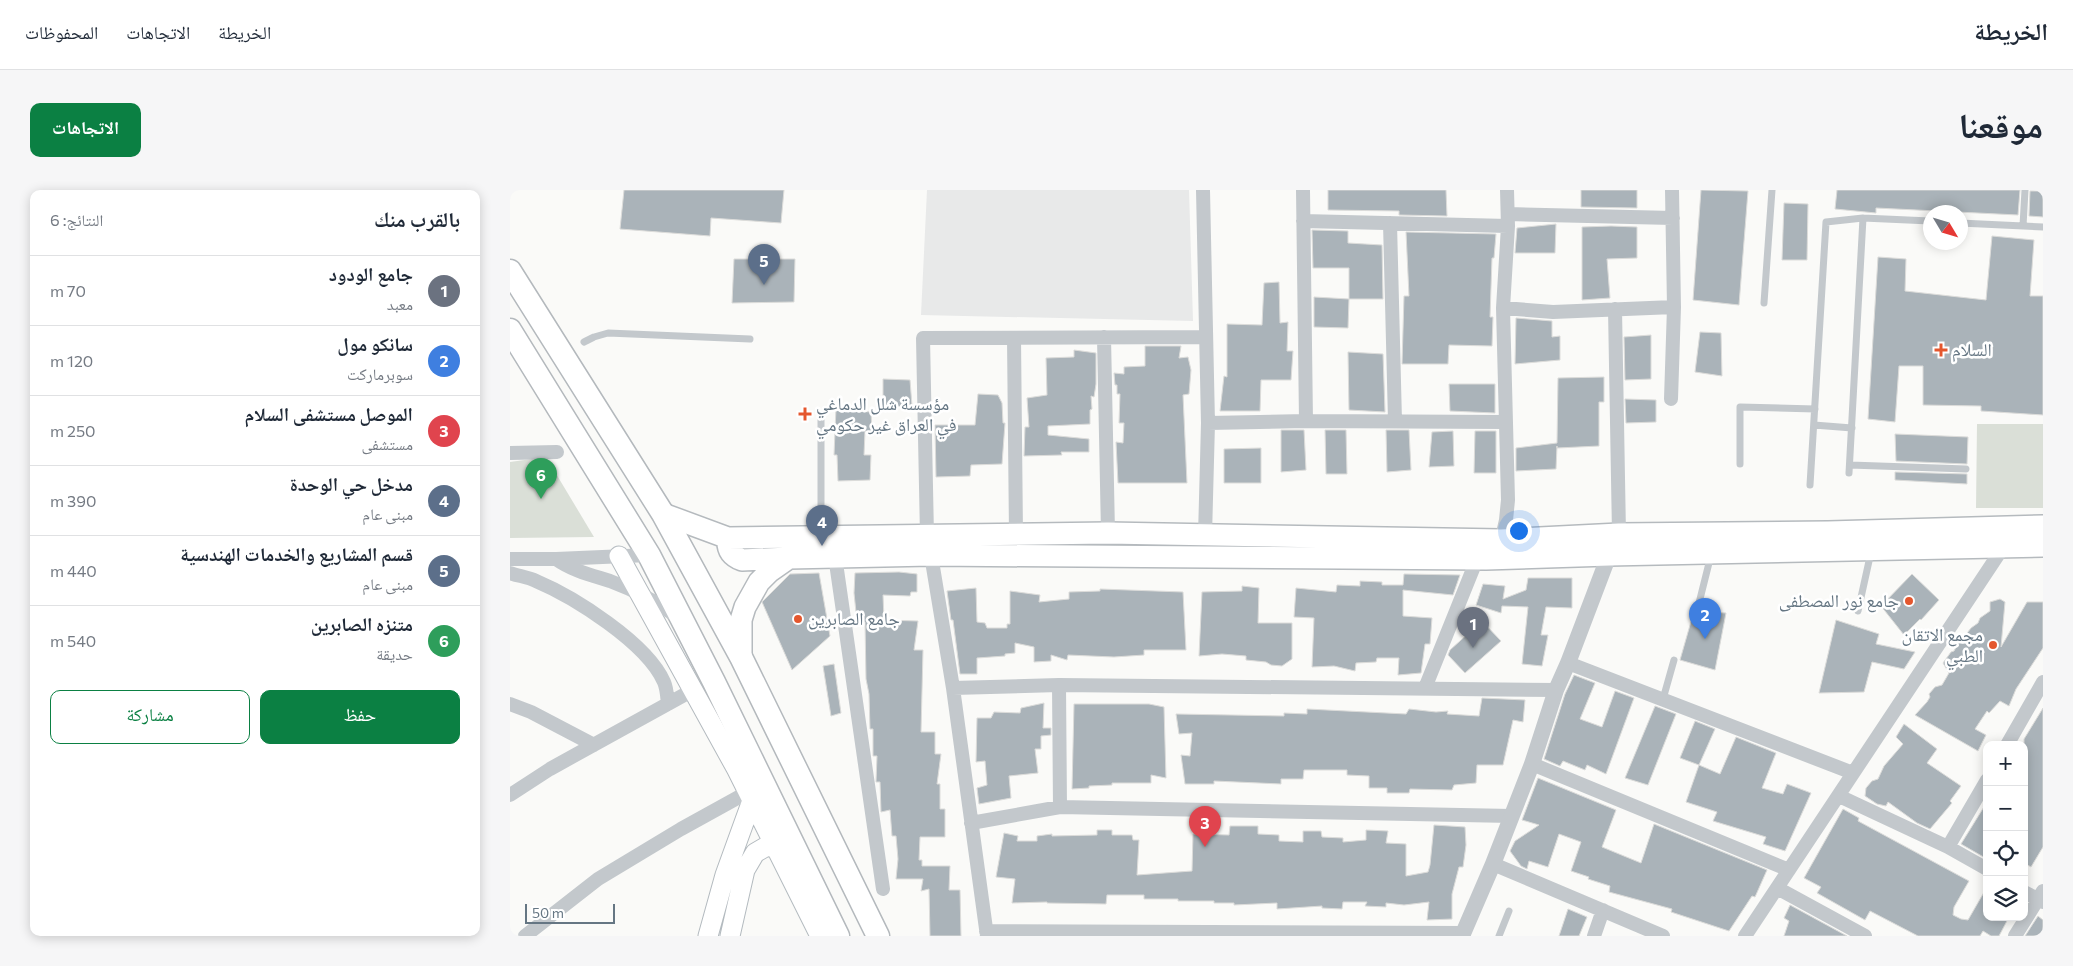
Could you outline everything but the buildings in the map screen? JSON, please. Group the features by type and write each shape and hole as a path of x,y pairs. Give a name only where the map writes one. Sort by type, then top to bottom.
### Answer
{"highway":[{"path":"510,271 662,514 741,656 878,936"},
{"path":"510,330 648,555 838,936"}],"main road":[{"path":"662,514 728,538 821,537 929,546 1476,559 1500,549 1619,534 1828,532 2043,526"},
{"path":"728,538 727,545 730,552 742,560 835,556 1016,535 1108,533 1609,555 2043,546"},
{"path":"619,556 750,796 820,936"},
{"path":"741,656 741,620 745,607 759,582 769,572 789,558"},
{"path":"708,936 725,875 750,796 755,787 751,760"},
{"path":"730,936 745,870 755,853 767,846 777,849 808,875"}],"street":[{"path":"1204,190 1208,423 1205,536"},
{"path":"1302,190 1306,421"},
{"path":"1500,549 1508,500 1504,308 1508,220 1507,190"},
{"path":"1671,399 1674,307 1672,190"},
{"path":"1303,221 1390,223 1673,218"},
{"path":"1390,223 1395,421"},
{"path":"1504,308 1553,312 1674,307"},
{"path":"1615,309 1619,534"},
{"path":"1104,337 1108,533"},
{"path":"1206,337 923,338 929,546 953,688 986,934 1463,934 1512,816 1532,764 1556,690 1609,555"},
{"path":"1014,338 1016,535"},
{"path":"1208,423 1306,421 1506,422"},
{"path":"510,453 557,452"},
{"path":"1745,936 2004,546"},
{"path":"510,559 648,555"},
{"path":"835,556 883,889"},
{"path":"556,559 580,573 610,581 640,594 666,608 682,620"},
{"path":"1426,688 1476,559"},
{"path":"510,573 535,580 606,621 646,656 659,672 666,688 668,704"},
{"path":"1568,663 1853,773"},
{"path":"2009,741 2043,682"},
{"path":"953,688 1059,685 1556,690"},
{"path":"1059,685 1060,807"},
{"path":"510,795 550,769 693,690"},
{"path":"510,704 531,712 594,745"},
{"path":"1532,764 1789,870"},
{"path":"1948,847 1984,786"},
{"path":"525,936 598,879 681,829 750,796"},
{"path":"1839,796 1948,847 1983,867"},
{"path":"971,823 1060,807 1512,816"},
{"path":"1493,864 1663,936"},
{"path":"1777,888 1865,936"},
{"path":"2015,936 2041,898 2028,893"},
{"path":"1594,936 1603,910"}],"lane":[{"path":"1764,303 1772,190"},
{"path":"2023,226 2025,190"},
{"path":"1810,486 1826,222 1864,218 1923,221"},
{"path":"1864,218 1850,469 1966,469"},
{"path":"1968,223 2043,226"},
{"path":"584,342 594,336 608,333 750,339"},
{"path":"1740,464 1740,406 1814,409"},
{"path":"821,416 821,537"},
{"path":"1814,424 1852,428"},
{"path":"1858,611 1872,549"},
{"path":"1699,603 1711,553"},
{"path":"1663,699 1674,660"},
{"path":"1499,936 1509,911"}],"shaded area":[{"path":"927,190 1189,190 1193,321 921,315"},
{"path":"1977,424 2043,424 2043,508 1976,508"},
{"path":"546,457 594,537 510,538 510,462"}],"place":[{"name":"قسم المشاريع والخدمات الهندسية","path":"764,285"},
{"name":"السلام","path":"1941,350"},
{"name":"مؤسسة شلل الدماغي في العراق غير حكومي","path":"805,414"},
{"name":"متنزه الصابرين","path":"541,499"},
{"name":"مدخل حي الوحدة","path":"822,546"},
{"name":"جامع نور المصطفى","path":"1909,601"},
{"name":"جامع الصابرين","path":"798,619"},
{"name":"سانكو مول","path":"1705,639"},
{"name":"مجمع الاتقان الطبي","path":"1993,645"},
{"name":"جامع الودود","path":"1473,648"},
{"name":"الموصل مستشفى السلام","path":"1205,847"}]}
